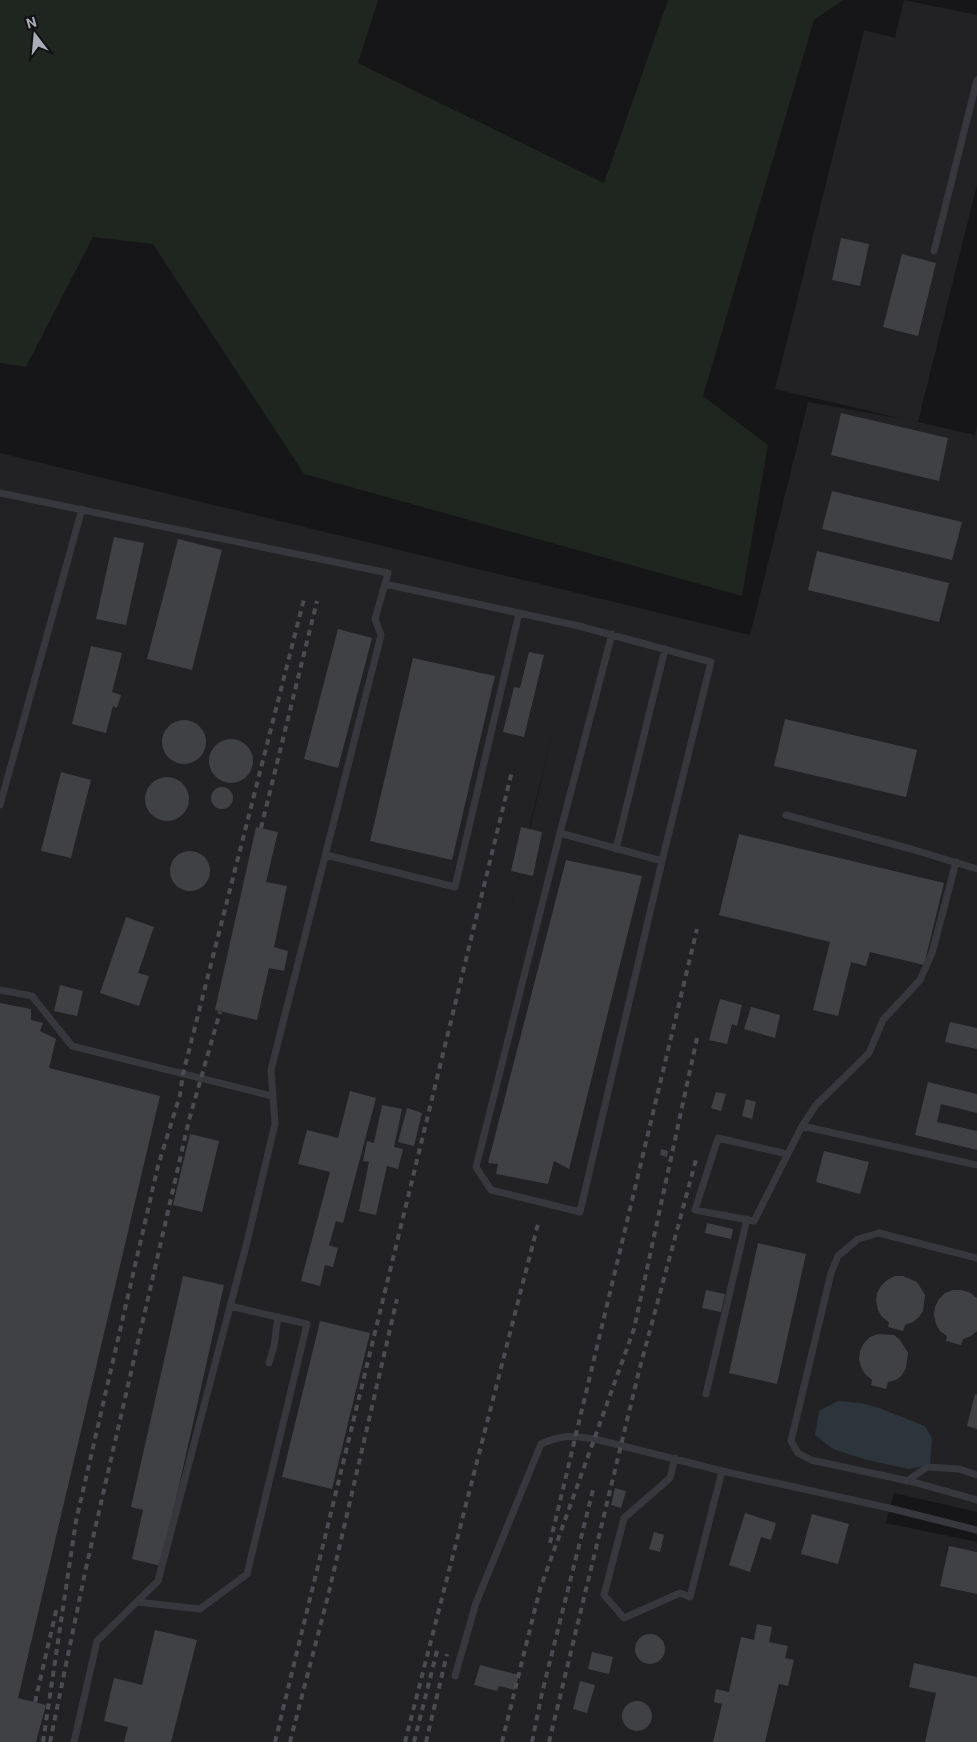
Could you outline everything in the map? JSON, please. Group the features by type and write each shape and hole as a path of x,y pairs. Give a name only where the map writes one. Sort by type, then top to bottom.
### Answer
{"lane":[{"path":"934,251 977,80"},
{"path":"0,493 388,573 375,618 381,636 271,1070 275,1124 230,1306 158,1581 97,1641 74,1742"},
{"path":"0,805 82,509"},
{"path":"385,584 579,626 612,634 711,662 662,861 580,1212 490,1190 476,1168 612,634"},
{"path":"326,855 455,887 519,612"},
{"path":"616,849 665,649"},
{"path":"786,815 977,869"},
{"path":"560,833 662,861"},
{"path":"788,1154 718,1138 695,1210 754,1221 788,1154 802,1126 816,1105 869,1053 883,1020 920,980 932,953 956,862"},
{"path":"0,990 32,996 72,1046 272,1096"},
{"path":"802,1126 977,1165"},
{"path":"706,1394 747,1220"},
{"path":"977,1258 879,1233 858,1240 838,1256 831,1273 791,1442 798,1453 811,1460 907,1481 977,1500"},
{"path":"137,1602 200,1609 247,1574 306,1324 230,1306"},
{"path":"269,1363 274,1346 278,1317"},
{"path":"455,1676 476,1602 541,1444 557,1437 575,1436 594,1439 722,1471 890,1508 977,1530"},
{"path":"675,1458 670,1478 624,1518 604,1595 624,1618 680,1593 690,1597 722,1471"},
{"path":"907,1481 927,1467 959,1469 977,1475"}],"shaded area":[{"path":"0,0 378,0 358,63 604,183 668,0 843,0 814,20 703,396 768,445 742,596 304,474 153,244 93,237 26,367 0,363"},
{"path":"904,0 977,15 977,185 918,422 975,435 977,425 977,1512 894,1493 886,1523 977,1542 977,1742 0,1742 0,453 750,635 808,402 903,419 775,389 864,30 895,38","holes":["553,731 516,887 529,829"]},
{"path":"838,1401 861,1403 879,1408 925,1426 932,1438 930,1465 909,1469 867,1460 833,1449 815,1435 819,1411"}],"building":[{"path":"841,238 869,244 860,286 832,280"},
{"path":"902,254 936,263 918,336 883,327"},
{"path":"841,413 948,438 939,481 831,455"},
{"path":"832,491 962,522 952,560 822,529"},
{"path":"114,537 144,543 126,625 96,619"},
{"path":"178,539 222,550 192,670 147,659"},
{"path":"817,551 949,583 939,622 808,590"},
{"path":"338,629 372,638 338,768 304,759"},
{"path":"91,646 122,653 112,692 121,695 117,708 113,706 106,733 72,724"},
{"path":"529,652 544,655 524,737 503,732 514,687 520,688"},
{"path":"413,658 495,676 452,860 370,841"},
{"path":"785,719 917,750 906,797 774,766"},
{"path":"180,720 188,720 200,726 206,742 200,758 188,764 180,764 168,758 162,746 162,738 168,726"},
{"path":"227,739 235,739 247,745 253,761 247,777 235,783 227,783 215,777 209,765 209,757 215,745"},
{"path":"61,772 91,780 71,858 41,851"},
{"path":"163,777 171,777 183,783 189,799 183,815 171,821 163,821 151,815 145,803 145,795 151,783"},
{"path":"222,787 230,790 233,798 230,806 222,809 214,806 211,798 214,790"},
{"path":"256,827 278,832 266,882 287,886 274,947 288,951 284,971 269,968 257,1020 215,1010"},
{"path":"521,827 542,832 533,876 511,871"},
{"path":"739,834 944,883 924,965 870,952 866,966 851,962 838,1016 813,1010 830,942 719,915"},
{"path":"190,851 204,857 210,871 204,885 190,891 176,885 170,871 176,857"},
{"path":"566,860 642,876 569,1169 554,1161 548,1184 496,1174 498,1164 488,1163"},
{"path":"126,917 154,927 138,973 149,976 139,1006 100,993"},
{"path":"60,985 83,991 77,1016 54,1011"},
{"path":"720,999 742,1005 737,1026 732,1024 727,1044 709,1040"},
{"path":"0,1003 31,1009 31,1020 43,1023 40,1031 56,1039 49,1068 160,1096 18,1698 46,1705 36,1742 0,1742"},
{"path":"751,1007 780,1015 775,1038 744,1029"},
{"path":"950,1022 977,1028 977,1049 945,1042"},
{"path":"928,1082 977,1094 977,1113 941,1104 937,1122 977,1131 977,1150 915,1135"},
{"path":"350,1091 376,1098 343,1223 336,1221 329,1245 338,1248 333,1267 325,1265 320,1286 301,1281 330,1172 298,1164 307,1130 338,1138"},
{"path":"716,1092 726,1094 721,1111 711,1108"},
{"path":"746,1099 756,1102 752,1119 742,1116"},
{"path":"382,1105 402,1109 394,1147 403,1149 398,1169 387,1166 376,1215 359,1211 369,1162 363,1161 367,1141 374,1143"},
{"path":"407,1108 422,1113 414,1146 398,1142"},
{"path":"190,1134 219,1141 202,1212 173,1205"},
{"path":"661,1149 668,1151 667,1157 660,1155"},
{"path":"824,1151 869,1162 860,1194 816,1182"},
{"path":"707,1223 733,1229 731,1239 705,1233"},
{"path":"758,1243 806,1254 777,1384 729,1373"},
{"path":"183,1276 224,1285 161,1566 132,1559 143,1510 131,1507"},
{"path":"895,1276 903,1276 917,1282 925,1295 923,1311 913,1322 905,1325 903,1331 888,1327 889,1322 882,1317 876,1301 877,1293 881,1286"},
{"path":"706,1290 725,1294 721,1312 702,1308"},
{"path":"953,1290 969,1292 977,1298 977,1331 963,1339 961,1345 946,1341 947,1336 940,1331 934,1315 939,1299 945,1293"},
{"path":"320,1321 370,1333 332,1489 282,1477"},
{"path":"878,1334 894,1335 900,1340 908,1353 906,1368 902,1375 896,1380 888,1382 886,1389 871,1385 872,1380 865,1374 859,1359 864,1343 870,1337"},
{"path":"975,1394 977,1395 977,1429 967,1426"},
{"path":"615,1488 626,1491 621,1508 611,1505"},
{"path":"745,1513 776,1523 771,1540 761,1537 750,1572 729,1565"},
{"path":"812,1514 849,1524 838,1564 801,1554"},
{"path":"654,1532 664,1535 660,1552 649,1549"},
{"path":"949,1546 977,1552 977,1594 940,1586"},
{"path":"757,1624 772,1627 769,1642 788,1646 785,1658 794,1660 788,1686 779,1684 765,1742 713,1742 722,1704 714,1702 716,1689 729,1692 741,1637 754,1640"},
{"path":"155,1630 197,1640 171,1742 124,1742 128,1727 104,1721 114,1678 142,1685"},
{"path":"650,1634 661,1638 665,1649 661,1660 650,1664 639,1660 635,1649 639,1638"},
{"path":"592,1652 613,1657 609,1674 588,1669"},
{"path":"914,1663 977,1677 977,1742 925,1742 936,1693 909,1687"},
{"path":"480,1665 519,1675 515,1690 499,1686 497,1691 474,1685"},
{"path":"580,1681 595,1685 587,1713 573,1709"},
{"path":"637,1701 648,1705 652,1716 648,1727 637,1731 626,1727 622,1716 626,1705"}],"railway":[{"path":"43,1742 76,1521 158,1166 180,1095 183,1074 304,599"},
{"path":"261,828 317,601"},
{"path":"275,1742 512,771"},
{"path":"550,1543 697,929"},
{"path":"50,1742 86,1568 189,1120 220,1012"},
{"path":"502,1742 540,1589 634,1329 697,1038"},
{"path":"549,1742 639,1371 697,1156"},
{"path":"405,1742 538,1224"},
{"path":"290,1742 328,1596 397,1299"},
{"path":"532,1742 542,1693 594,1486"},
{"path":"35,1702 57,1607"},
{"path":"414,1742 438,1647"},
{"path":"426,1742 447,1654"}]}
